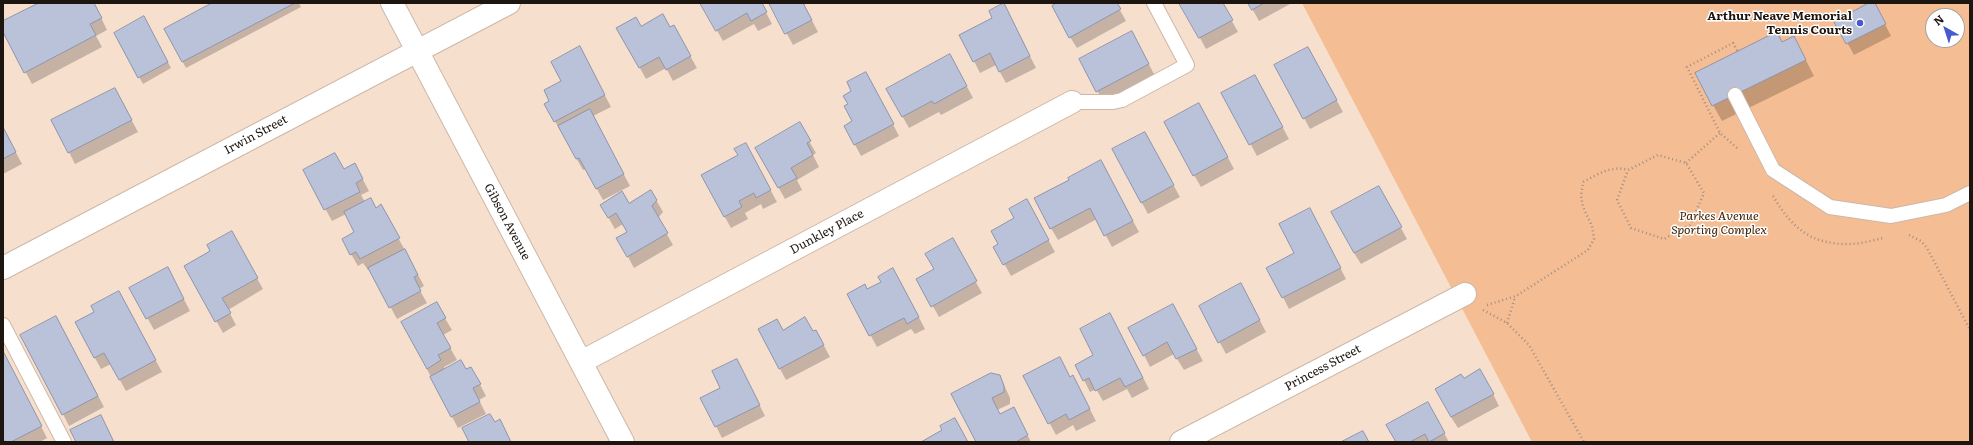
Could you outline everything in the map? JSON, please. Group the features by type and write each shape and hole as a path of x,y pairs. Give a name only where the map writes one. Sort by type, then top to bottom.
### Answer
{"street":[{"name":"Gibson Avenue","path":"392,3 623,442"},
{"name":"Irwin Street","path":"3,268 509,3"},
{"name":"Dunkley Place","path":"581,362 1072,102"},
{"name":"Princess Street","path":"1181,442 1465,294"}],"lane":[{"path":"1072,102 1113,102 1122,100 1187,65 1154,3"},
{"path":"1735,95 1773,170 1830,207 1891,216 1946,205 1970,193"},
{"path":"3,325 64,442"}],"path":[{"path":"1686,163 1720,134"},
{"path":"1584,442 1529,345 1507,323 1480,308 1516,296 1588,250 1594,239 1592,226 1583,207 1581,196 1583,182 1618,167 1628,170 1658,155 1686,163 1704,193 1690,225 1664,239 1631,228 1617,200 1628,170"},
{"path":"1507,323 1516,296"}],"green space":[{"name":"Parkes Avenue Sporting Complex","path":"1302,3 1970,3 1970,442 1532,442"}],"building":[{"path":"39,3 94,3 102,18 90,24 96,35 24,73 3,32 3,21"},
{"path":"212,3 295,3 182,62 164,29"},
{"path":"700,3 762,3 767,12 751,21 747,13 716,31"},
{"path":"769,3 803,3 812,20 785,34"},
{"path":"1004,3 1030,56 999,72 990,53 973,62 959,35 992,18 989,11"},
{"path":"1057,3 1117,3 1121,9 1069,38 1052,6"},
{"path":"1179,3 1223,3 1233,20 1199,38"},
{"path":"1248,3 1264,3 1252,10"},
{"name":"Arthur Neave Memorial Tennis Courts","path":"1869,3 1875,3 1886,24 1846,44 1834,22"},
{"path":"663,14 670,27 674,25 691,56 666,70 659,57 639,68 616,28 636,17 641,26"},
{"path":"144,16 168,62 138,78 114,33"},
{"path":"1132,31 1149,64 1096,92 1079,59"},
{"path":"1777,32 1782,42 1794,36 1806,60 1712,106 1695,73"},
{"path":"580,46 605,95 554,122 544,104 549,101 544,90 561,81 551,62"},
{"path":"1308,47 1337,100 1303,119 1274,65"},
{"path":"950,54 967,86 934,104 932,101 902,117 886,89"},
{"path":"866,72 894,124 854,145 844,126 852,121 844,106 848,104 843,96 851,91 847,82"},
{"path":"1255,75 1283,127 1249,145 1221,93"},
{"path":"115,88 132,120 68,153 51,120"},
{"path":"1199,103 1228,157 1193,176 1164,122"},
{"path":"590,109 624,174 596,189 579,158 576,159 558,126"},
{"path":"800,122 811,141 807,143 813,155 791,168 797,178 778,188 755,148"},
{"path":"3,127 16,152 3,159"},
{"path":"1145,132 1174,185 1141,203 1112,149"},
{"path":"746,143 771,190 756,198 754,193 739,201 742,207 724,217 701,175 738,155 734,149"},
{"path":"335,153 344,169 355,163 363,179 356,183 360,192 324,210 303,170"},
{"path":"1101,160 1133,221 1104,236 1090,208 1050,229 1034,198 1069,180 1068,178"},
{"path":"1379,186 1402,227 1354,253 1331,212"},
{"path":"651,190 657,200 652,206 668,233 627,257 616,238 627,232 616,213 608,218 600,205 622,191 629,203"},
{"path":"371,198 376,208 381,204 400,238 360,259 356,252 350,255 342,239 354,232 344,212"},
{"path":"1027,199 1049,240 1003,265 993,247 998,244 991,231 1014,218 1009,209"},
{"path":"1310,208 1341,268 1282,298 1266,268 1294,253 1279,224"},
{"path":"232,231 258,278 222,298 231,313 215,322 184,266 210,251 207,245"},
{"path":"953,238 977,281 931,307 916,279 934,269 925,254"},
{"path":"405,249 418,275 414,277 421,291 389,308 368,268"},
{"path":"168,267 184,299 146,319 129,288"},
{"path":"893,268 919,317 907,324 904,318 869,336 847,294 865,284 867,289 881,282 878,277"},
{"path":"1241,283 1260,320 1218,343 1199,306"},
{"path":"119,291 156,360 119,380 104,353 94,358 75,322 94,312 91,306"},
{"path":"437,302 446,318 437,323 451,348 438,355 441,360 427,369 401,322"},
{"path":"1173,304 1197,349 1176,359 1167,342 1143,356 1128,328"},
{"path":"1110,313 1143,378 1125,387 1120,378 1095,391 1089,378 1083,381 1075,365 1093,355 1080,329"},
{"path":"56,316 98,396 62,415 20,335"},
{"path":"805,317 813,331 816,330 824,345 779,369 758,329 777,319 783,330"},
{"path":"3,351 42,426 11,442 3,441"},
{"path":"1060,357 1070,377 1073,375 1090,409 1069,420 1066,414 1048,424 1023,376"},
{"path":"737,359 760,405 715,427 700,398 720,388 712,371"},
{"path":"461,360 466,369 471,367 481,384 473,388 480,402 451,417 430,377"},
{"path":"1480,369 1494,394 1451,417 1435,389 1461,374 1464,378"},
{"path":"991,373 1000,375 1004,386 1004,392 992,398 1000,414 1014,407 1028,435 1016,442 976,442 951,394"},
{"path":"1428,402 1445,433 1429,442 1425,434 1410,442 1396,442 1386,425"},
{"path":"490,414 495,422 500,419 511,442 469,442 462,428"},
{"path":"101,415 114,442 76,442 70,430"},
{"path":"955,418 968,442 921,442 942,430 940,426"},
{"path":"1363,431 1369,442 1341,442"}],"place":[{"name":"Arthur Neave Memorial Tennis Courts","path":"1860,23"}]}
